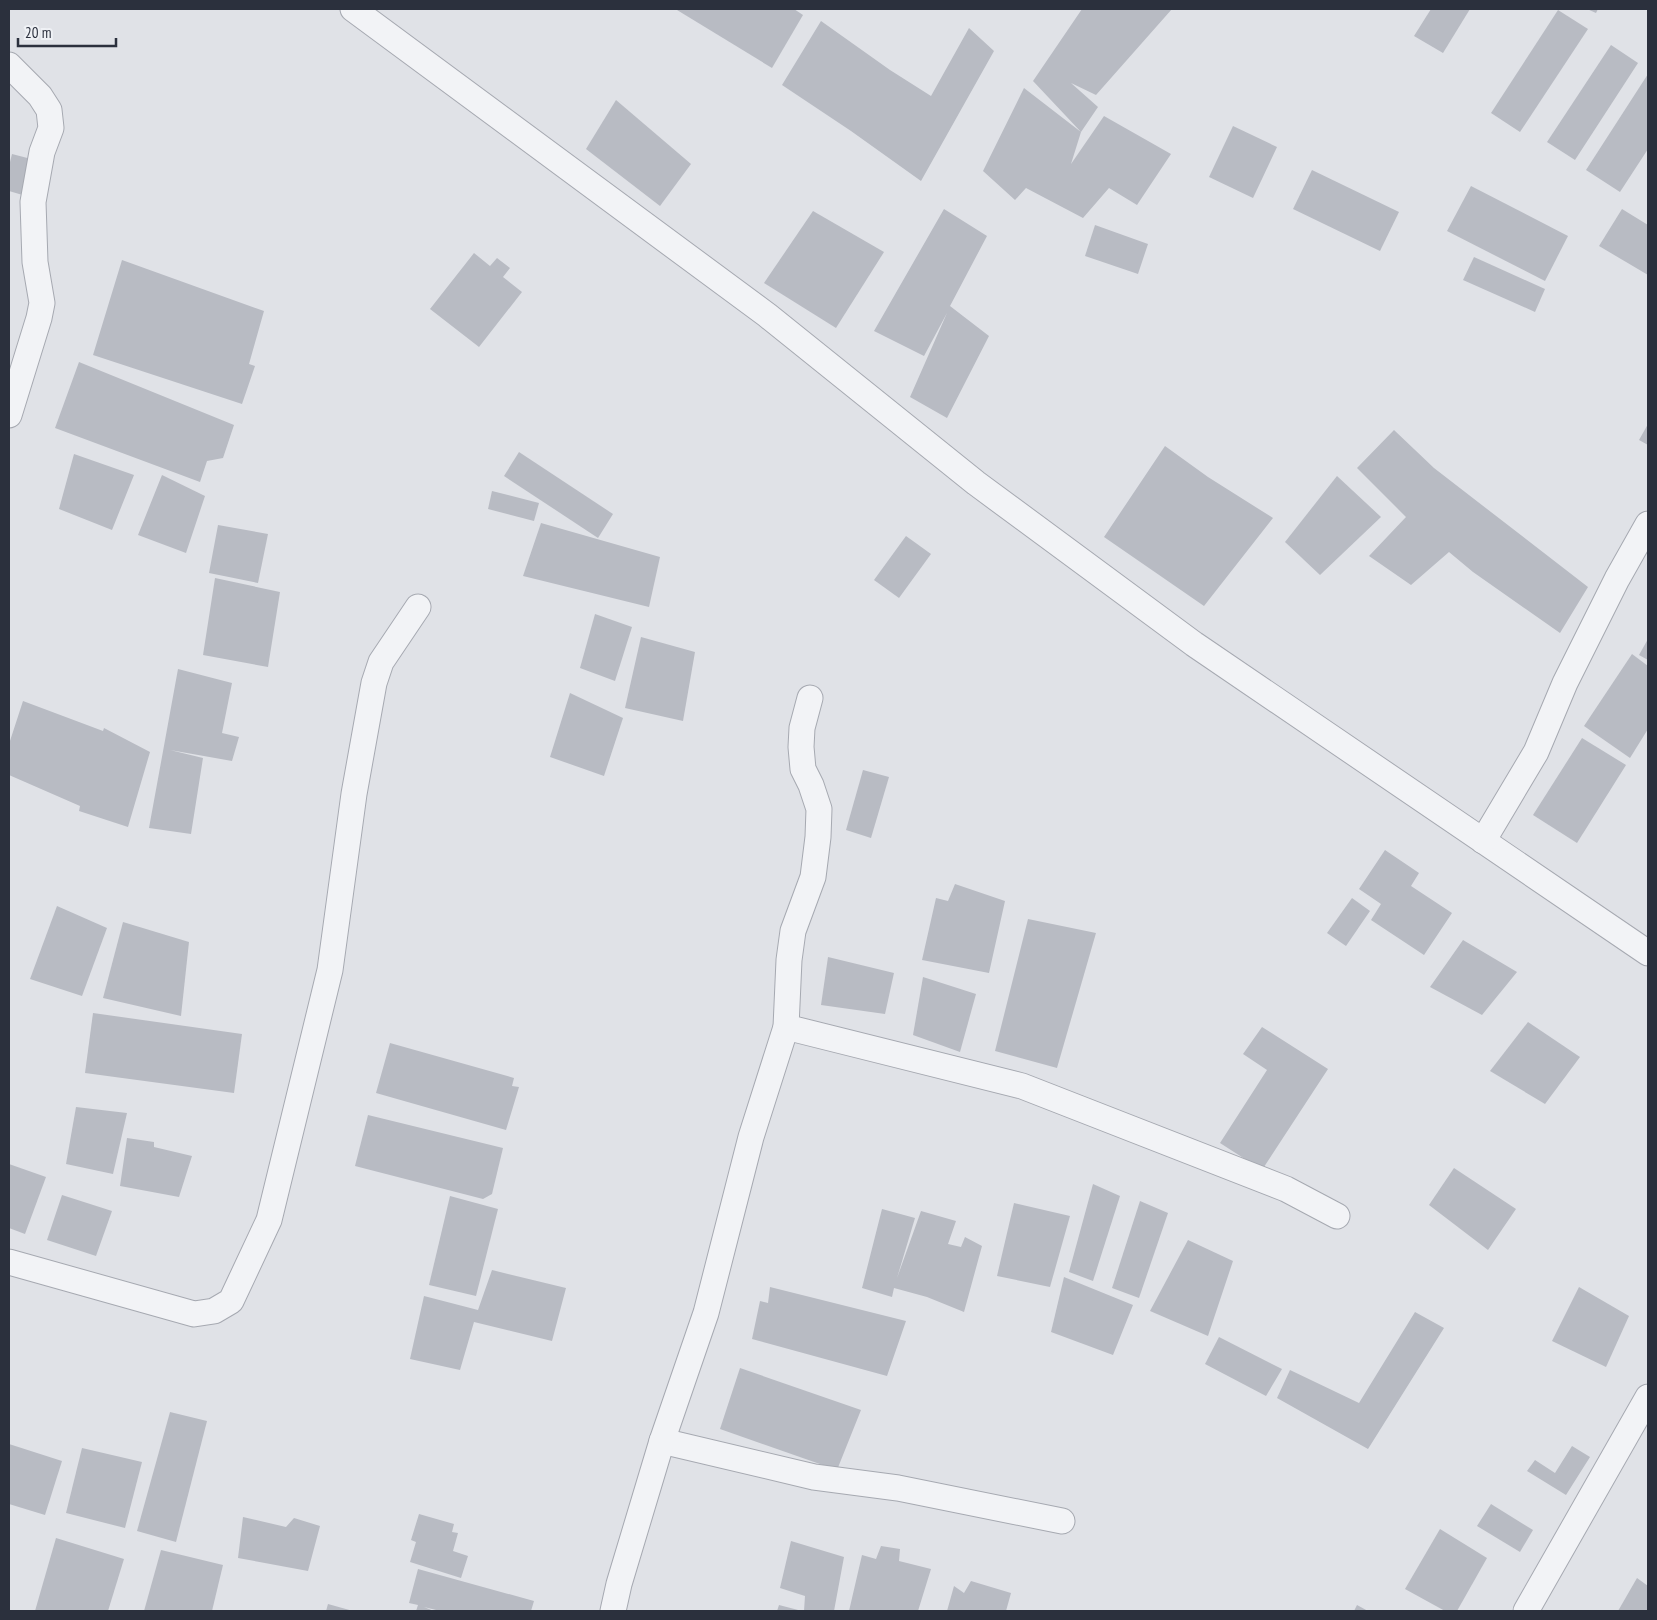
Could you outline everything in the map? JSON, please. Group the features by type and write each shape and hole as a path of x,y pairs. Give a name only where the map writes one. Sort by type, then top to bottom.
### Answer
{"street":[{"path":"353,9 767,316 976,483 1162,621 1648,953"},
{"path":"9,65 40,96 49,110 51,128 42,152 33,202 35,262 42,303 9,415"},
{"path":"1483,841 1536,752 1570,674 1617,579 1648,524"},
{"path":"9,1262 194,1314 214,1311 231,1301 268,1220 330,970 354,794 374,683 381,662 418,607"},
{"path":"613,1611 619,1584 662,1441 706,1313 751,1137 786,1027 789,960 793,931 813,877 818,838 819,809 803,769 801,747 802,728 810,698"},
{"path":"786,1027 1022,1086 1286,1189 1337,1216"},
{"path":"1526,1611 1648,1397"},
{"path":"662,1441 814,1477 898,1488 1062,1521"}],"building":[{"path":"678,9 794,9 803,15 772,68"},
{"path":"1082,9 1172,9 1096,95 1071,83 1098,107 1081,132 1033,81"},
{"path":"1431,9 1470,9 1443,53 1414,36"},
{"path":"1587,9 1598,9 1596,13"},
{"path":"1558,10 1588,29 1520,132 1491,113"},
{"path":"821,21 890,70 931,96 969,28 994,51 921,181 782,85"},
{"path":"1611,45 1638,63 1575,160 1547,142"},
{"path":"1648,74 1648,149 1620,192 1586,170"},
{"path":"1024,88 1081,132 1071,164 1104,116 1171,154 1137,205 1109,188 1083,218 1026,188 1015,200 983,171"},
{"path":"616,100 691,164 660,206 586,149"},
{"path":"1233,126 1277,147 1253,198 1209,177"},
{"path":"12,154 35,160 26,196 9,191 9,166"},
{"path":"1312,170 1399,212 1380,251 1293,209"},
{"path":"1471,186 1568,236 1545,281 1447,231"},
{"path":"944,209 987,236 950,306 989,336 947,418 910,397 947,313 924,356 874,331"},
{"path":"1622,209 1648,225 1648,275 1599,246"},
{"path":"813,211 884,252 836,328 764,283"},
{"path":"1095,225 1148,244 1138,274 1085,256"},
{"path":"474,253 490,266 497,258 510,268 503,277 522,292 479,347 430,309"},
{"path":"1474,257 1545,289 1535,312 1463,280"},
{"path":"122,260 264,311 249,364 255,366 242,404 93,355"},
{"path":"79,362 234,425 223,458 207,461 200,482 55,428"},
{"path":"1648,424 1648,445 1639,440"},
{"path":"1394,430 1434,468 1588,587 1560,633 1473,572 1449,552 1411,585 1369,556 1406,517 1357,468"},
{"path":"1165,446 1208,477 1273,518 1204,606 1104,537"},
{"path":"519,452 613,514 598,538 504,476"},
{"path":"74,454 134,475 112,530 59,509"},
{"path":"162,475 205,496 186,553 138,535"},
{"path":"1337,476 1381,517 1320,575 1285,542"},
{"path":"492,491 539,503 534,521 488,509"},
{"path":"541,523 660,557 649,607 523,576"},
{"path":"218,525 268,534 258,583 209,573"},
{"path":"906,536 931,554 899,598 874,580"},
{"path":"215,578 280,592 268,667 203,655"},
{"path":"595,614 632,627 615,681 580,668"},
{"path":"641,637 695,652 683,721 625,708"},
{"path":"1648,639 1648,660 1639,655"},
{"path":"1632,654 1648,666 1648,729 1630,758 1584,726"},
{"path":"178,669 232,683 222,733 239,737 232,761 170,750 203,758 191,834 149,828"},
{"path":"570,693 623,718 604,776 550,757"},
{"path":"23,701 103,731 104,728 150,752 128,827 79,811 80,806 9,775 9,744"},
{"path":"1582,738 1626,765 1577,843 1533,815"},
{"path":"863,770 889,777 871,838 846,830"},
{"path":"1385,850 1419,873 1411,886 1452,913 1424,955 1371,920 1381,904 1359,889"},
{"path":"955,884 1005,901 989,973 922,960 936,898 948,901"},
{"path":"1352,898 1370,911 1346,946 1327,933"},
{"path":"57,906 107,928 82,996 30,979"},
{"path":"1028,919 1096,933 1057,1068 995,1051"},
{"path":"123,922 189,942 181,1016 103,998"},
{"path":"1463,940 1517,972 1482,1015 1430,987"},
{"path":"828,957 894,973 885,1014 821,1005"},
{"path":"923,977 976,994 960,1052 913,1035"},
{"path":"93,1013 242,1034 234,1093 85,1073"},
{"path":"1528,1022 1580,1057 1545,1104 1490,1071"},
{"path":"1262,1027 1328,1069 1262,1170 1220,1143 1267,1070 1243,1054"},
{"path":"390,1043 514,1078 512,1086 519,1087 506,1130 376,1093"},
{"path":"76,1107 127,1113 113,1174 66,1164"},
{"path":"368,1115 503,1148 492,1194 483,1199 355,1166"},
{"path":"127,1138 154,1142 154,1147 192,1156 179,1197 120,1186"},
{"path":"9,1164 46,1177 25,1234 9,1228"},
{"path":"1454,1168 1516,1209 1488,1250 1429,1205"},
{"path":"1093,1184 1120,1196 1093,1281 1069,1272"},
{"path":"62,1195 112,1211 96,1256 47,1240"},
{"path":"450,1196 498,1209 476,1296 429,1285"},
{"path":"1140,1201 1168,1213 1139,1298 1112,1288"},
{"path":"1014,1203 1070,1216 1050,1287 997,1276"},
{"path":"882,1209 915,1218 897,1278 921,1211 956,1221 948,1244 961,1247 965,1237 982,1246 964,1312 927,1297 894,1288 892,1297 862,1288"},
{"path":"1188,1240 1233,1261 1208,1336 1150,1311"},
{"path":"492,1270 566,1288 552,1341 474,1322 460,1370 410,1359 424,1296 478,1310"},
{"path":"1064,1277 1133,1305 1113,1355 1051,1332"},
{"path":"770,1287 906,1321 887,1376 752,1339 760,1301 768,1303"},
{"path":"1579,1287 1629,1316 1606,1367 1552,1341"},
{"path":"1415,1312 1444,1328 1368,1449 1277,1398 1290,1370 1359,1403"},
{"path":"1219,1337 1282,1369 1266,1396 1205,1364"},
{"path":"740,1368 861,1410 837,1470 720,1429"},
{"path":"170,1412 207,1421 176,1542 137,1531"},
{"path":"9,1444 62,1461 45,1515 9,1504"},
{"path":"1572,1446 1590,1457 1566,1495 1527,1471 1535,1460 1555,1473"},
{"path":"82,1448 142,1462 125,1528 66,1513"},
{"path":"1491,1504 1533,1530 1520,1552 1477,1526"},
{"path":"419,1514 454,1524 452,1532 458,1533 453,1551 468,1556 461,1578 410,1562 416,1542 411,1540"},
{"path":"243,1517 286,1527 294,1518 320,1526 308,1571 238,1558"},
{"path":"1440,1529 1487,1558 1457,1611 1445,1611 1405,1589"},
{"path":"56,1538 124,1559 108,1611 35,1611"},
{"path":"791,1541 844,1557 834,1611 804,1611 805,1596 780,1588"},
{"path":"881,1546 900,1549 899,1561 931,1569 918,1611 849,1611 862,1555 876,1559"},
{"path":"161,1550 223,1565 212,1611 144,1611"},
{"path":"418,1569 534,1601 531,1611 440,1611 424,1607 434,1611 416,1611 418,1605 409,1603"},
{"path":"1637,1578 1648,1586 1648,1611 1618,1611"},
{"path":"971,1581 1011,1593 1006,1611 947,1611 954,1586 964,1593"},
{"path":"328,1604 353,1611 326,1611"},
{"path":"779,1605 802,1611 777,1611"},
{"path":"1357,1605 1368,1611 1354,1611"}]}
